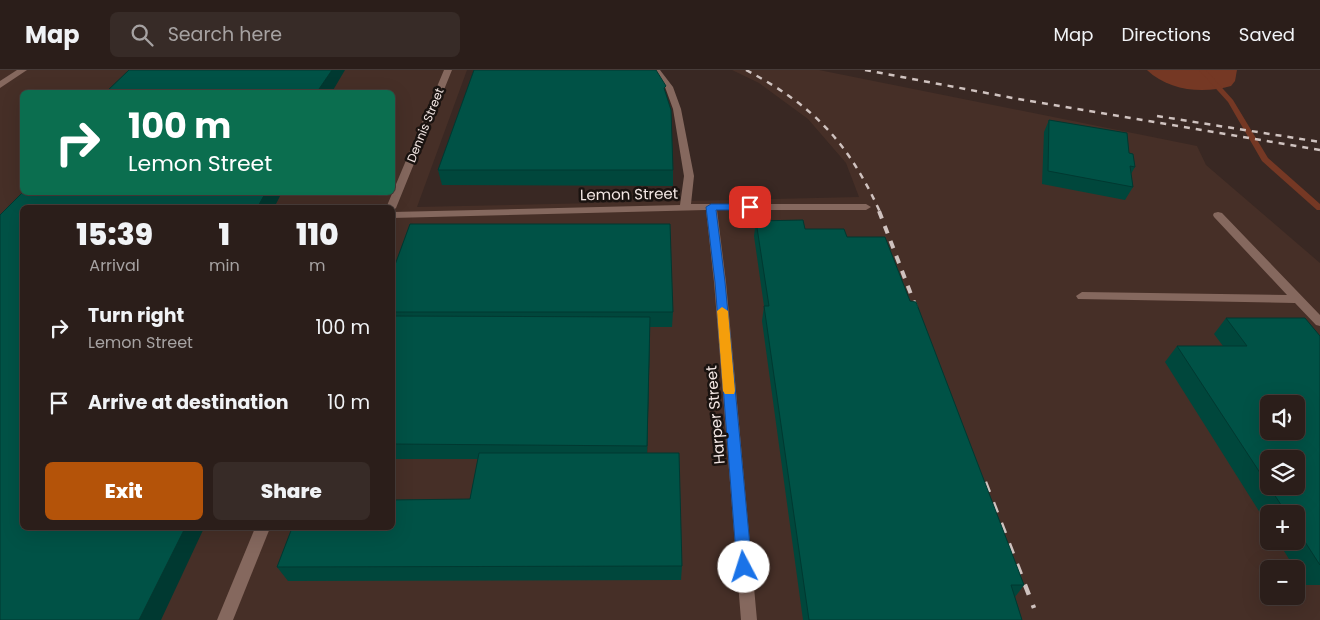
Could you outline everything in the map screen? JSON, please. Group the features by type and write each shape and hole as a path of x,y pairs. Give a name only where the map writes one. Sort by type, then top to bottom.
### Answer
{"street":[{"path":"0,85 23,70"},
{"name":"Dennis Street","path":"392,205 448,70"},
{"path":"656,70 669,87 677,109 689,176 685,208"},
{"name":"Lemon Street","path":"395,215 711,207 866,208"},
{"name":"Harper Street","path":"711,207 720,282 749,620"},
{"path":"1218,215 1320,322"},
{"path":"1082,296 1298,299"},
{"path":"225,620 261,530"}],"shaded area":[{"path":"0,70 467,70 417,207 859,197 846,163 808,119 759,83 732,70 819,70 1197,146 1206,165 1320,263 1320,620 0,620"},
{"path":"1147,70 1237,70 1235,81 1231,86 1198,90 1187,89 1165,82"}],"building":[{"path":"129,70 332,70 318,90 108,90"},
{"path":"474,70 656,70 666,86 664,88 671,110 673,170 438,170"},
{"path":"1049,120 1127,133 1129,153 1133,154 1135,167 1130,166 1133,187 1048,171"},
{"path":"20,195 264,195 259,205 20,205 20,530 184,530 139,620 0,620 0,215"},
{"path":"803,220 805,229 844,229 847,237 885,237 910,301 916,302 1024,585 1011,585 1022,620 809,620 764,306 769,306 756,221"},
{"path":"410,224 670,224 673,312 395,312 395,265"},
{"path":"395,316 650,317 647,446 395,444"},
{"path":"1226,318 1305,318 1320,336 1320,565 1305,542 1305,505 1281,505 1275,495 1305,495 1305,450 1260,450 1260,473 1177,346 1247,346"},
{"path":"479,453 679,453 682,566 277,567 291,530 395,530 395,500 470,499"}],"waterway":[{"path":"1202,70 1231,101 1265,159 1320,208"}],"railway":[{"path":"746,70 791,98 810,112 826,128 855,165 880,212"},
{"path":"865,70 1018,99 1320,150"},
{"path":"1157,116 1320,142"},
{"path":"879,211 919,315"},
{"path":"985,482 1034,608"}],"slow traffic":[{"path":"722,311 729,391"}],"route":[{"path":"744,567 720,282 711,207 750,207"}]}
